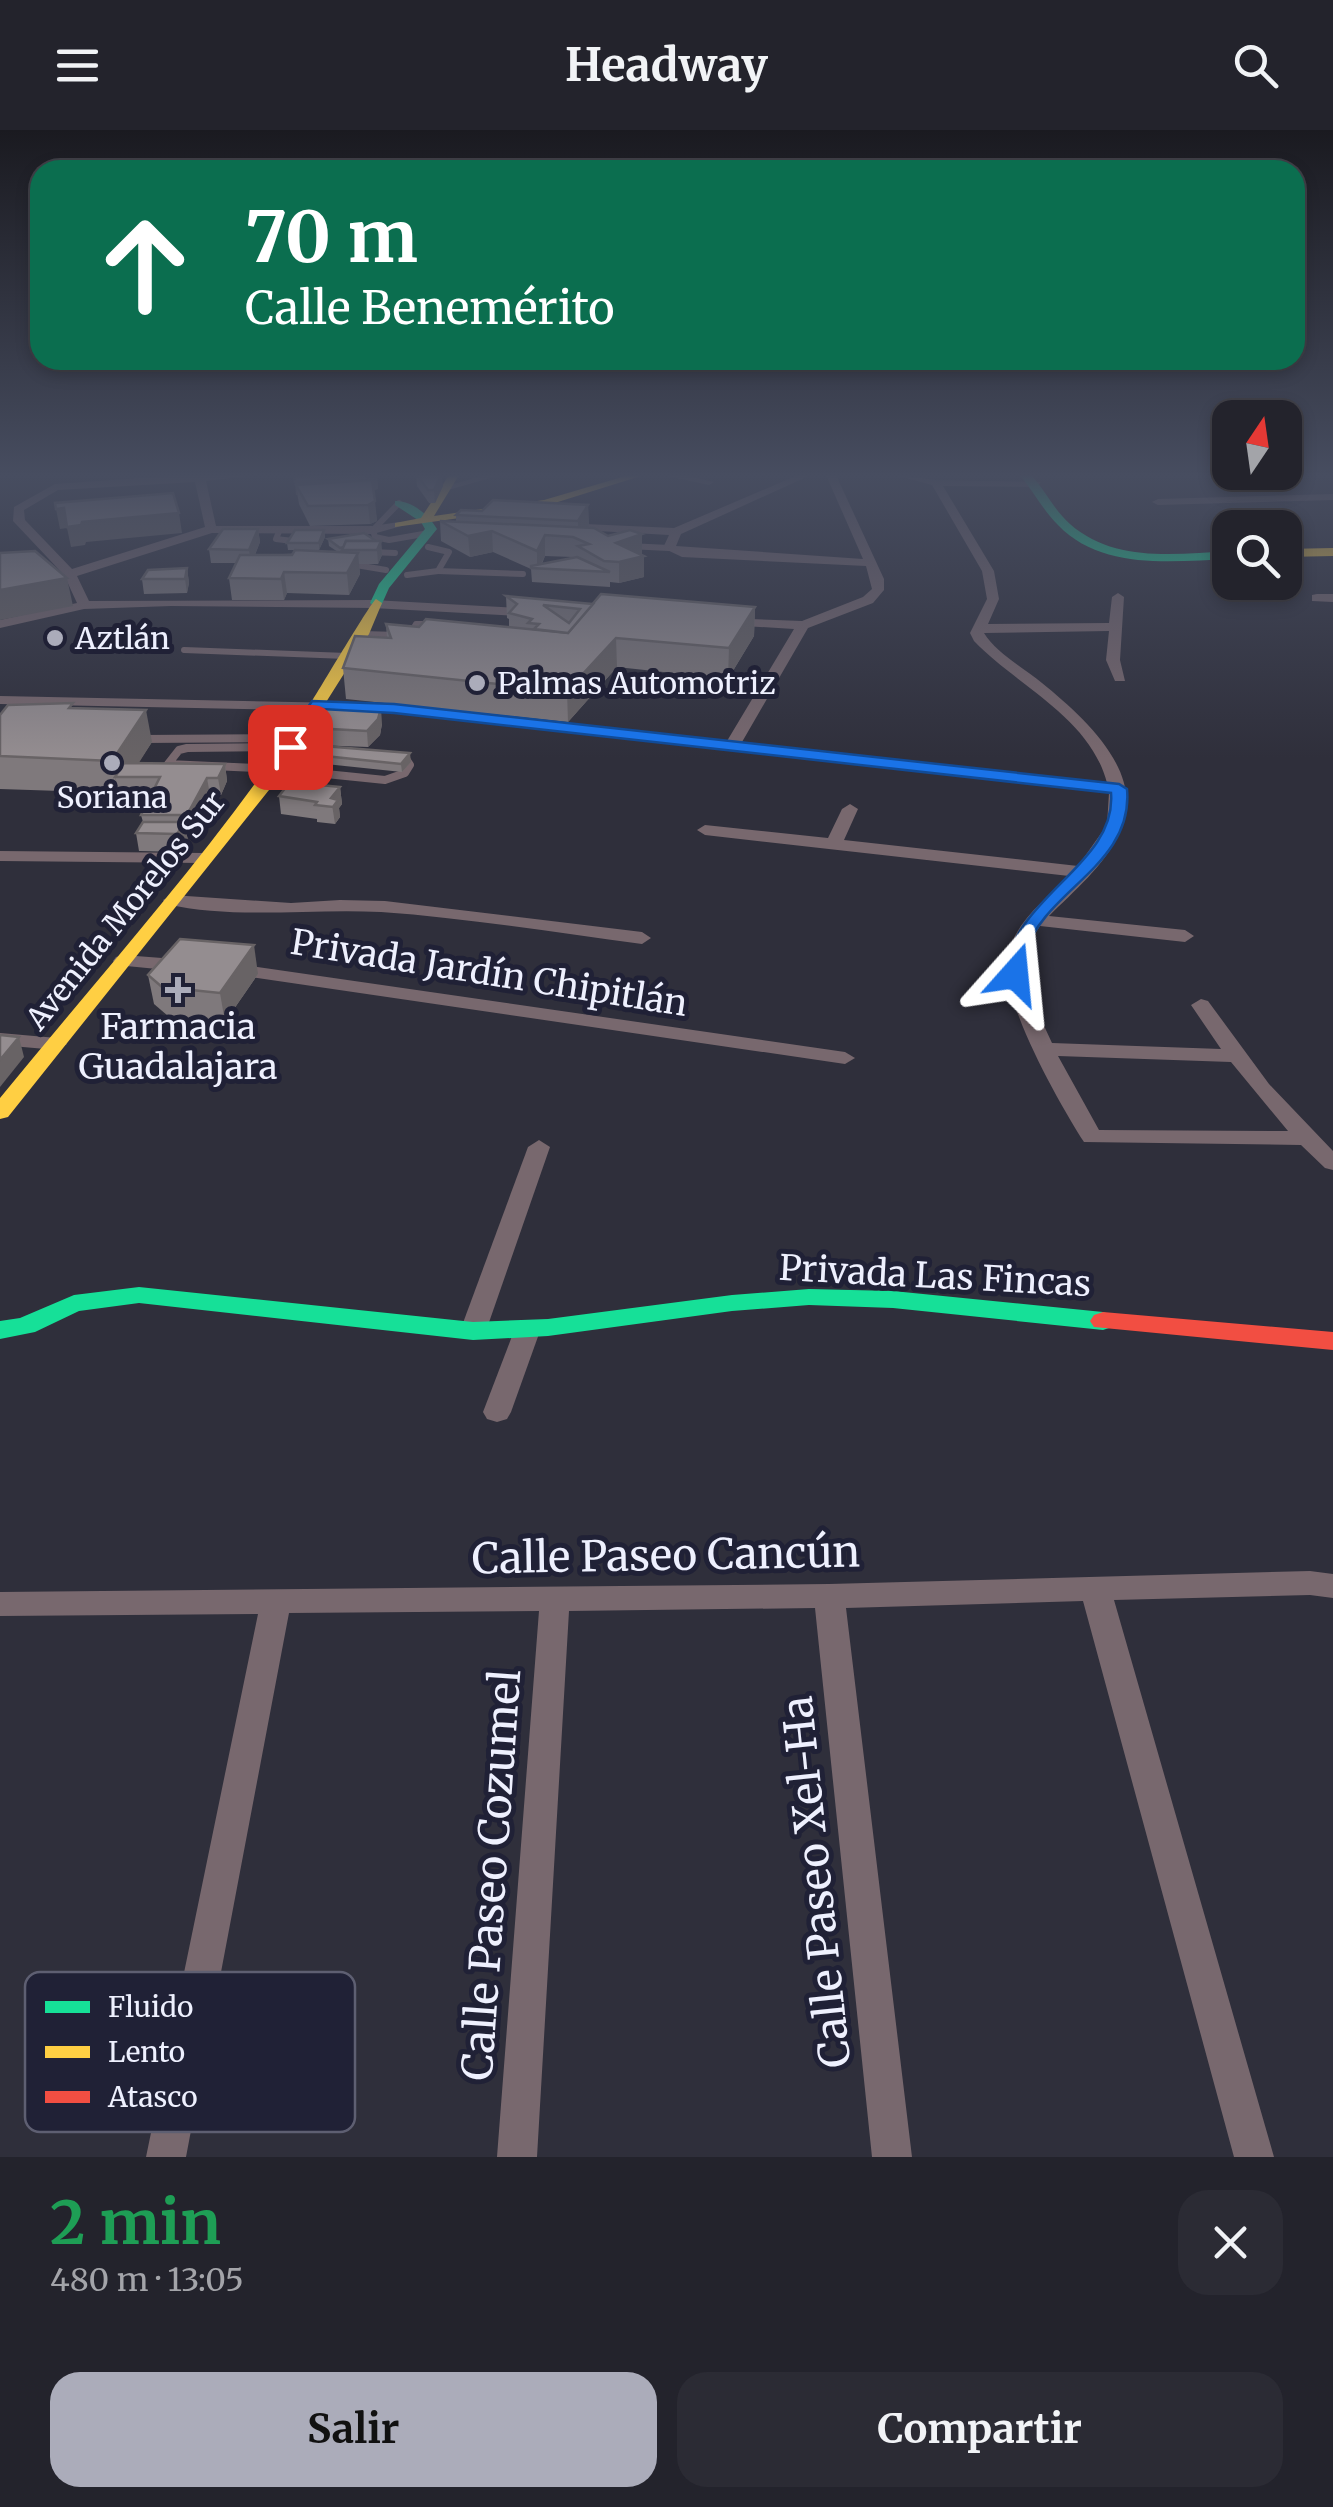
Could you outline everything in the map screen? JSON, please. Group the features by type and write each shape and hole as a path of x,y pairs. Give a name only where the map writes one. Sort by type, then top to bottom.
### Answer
{"street":[{"path":"66,570 84,605"},
{"path":"70,574 84,570"},
{"path":"0,624 284,570"},
{"name":"Avenida Morelos Sur","path":"0,1112 276,769 362,634 378,570"},
{"path":"430,570 550,614"},
{"path":"706,620 803,625 868,600 878,590 873,570"},
{"path":"987,570 993,599 979,628 981,641 1080,726 1110,762 1119,789 1114,829 1082,872 1034,920 1017,951 1015,974 1042,1049 1092,1137 1305,1138"},
{"path":"1118,597 1113,660 1120,678"},
{"path":"1316,598 1333,598"},
{"path":"732,746 803,625"},
{"path":"979,628 1117,627"},
{"path":"0,700 394,708 1119,789"},
{"path":"834,844 850,809"},
{"path":"705,830 1082,872"},
{"path":"0,856 202,858"},
{"path":"172,900 291,909 385,907 642,938"},
{"path":"1034,920 1186,936"},
{"name":"Privada Jardín Chipitlán","path":"123,961 274,973 845,1058"},
{"path":"1200,1005 1235,1056 1305,1138 1333,1163"},
{"path":"0,1039 57,1044"},
{"path":"1042,1049 1235,1056"},
{"path":"473,1331 539,1148"},
{"name":"Privada Las Fincas","path":"0,1330 26,1326 74,1304 138,1296 473,1331 527,1331 770,1299 855,1299 1333,1341"},
{"path":"498,1412 527,1331"},
{"name":"Calle Paseo Cancún","path":"0,1604 1096,1592 1310,1583 1333,1586"},
{"path":"1096,1592 1254,2157"},
{"name":"Calle Paseo Xel-Ha","path":"829,1596 892,2157"},
{"name":"Calle Paseo Cozumel","path":"517,2157 555,1598"},
{"path":"203,1972 276,1601"},
{"path":"166,2157 171,2132"}],"lane":[{"path":"434,570 523,574"},
{"path":"409,636 416,624 440,625"},
{"path":"362,634 426,637"},
{"path":"184,650 346,656"},
{"path":"118,739 293,742 386,755 406,759 410,765 395,778 373,778 168,764 179,750 187,748 293,742"},
{"path":"314,772 328,768 340,753 335,750"},
{"path":"334,774 354,761 350,751"},
{"path":"352,776 371,763 370,753"},
{"path":"373,778 388,766 386,755"}],"building":[{"path":"0,570 57,570 67,578 0,590"},
{"path":"148,570 187,570 185,579 142,579"},
{"path":"233,570 349,570 347,573 284,572 281,579 229,578"},
{"path":"601,594 755,607 729,648 616,638 567,691 343,668 355,636 391,638 386,624 419,627 426,619 568,633"},
{"path":"506,596 593,604 568,633 534,629 539,624 528,623 532,619 509,613 517,604","holes":["543,605 580,609 569,623"]},
{"path":"73,703 69,708 146,710 112,761 0,756 0,715 8,705"},
{"path":"325,706 381,708 378,719 367,731 313,728"},
{"path":"323,746 410,753 401,764 315,755"},
{"path":"124,763 225,764 218,778 207,778 187,815 141,815 160,777 115,777"},
{"path":"290,782 340,787 331,798 338,800 333,807 279,796"},
{"path":"143,822 185,822 177,834 136,833"},
{"path":"180,939 254,945 220,993 162,987 148,975"},
{"path":"0,1035 19,1037 0,1060"}],"traffic: fast":[{"path":"376,603 397,570"},
{"path":"0,1330 26,1326 74,1303 139,1295 473,1331 548,1327 809,1297 893,1299 1103,1321"}],"traffic: slow":[{"path":"0,1112 271,777 362,634 376,603"}],"traffic: jam":[{"path":"1103,1321 1333,1341"}],"place":[{"name":"Aztlán","path":"55,638"},
{"name":"Palmas Automotriz","path":"477,683"},
{"name":"Soriana","path":"112,763"},
{"name":"Farmacia Guadalajara","path":"178,990"}],"route":[{"path":"290,747 317,704 394,708 1119,789 1114,829 1082,872 1034,920 1017,951 1015,974"}]}
